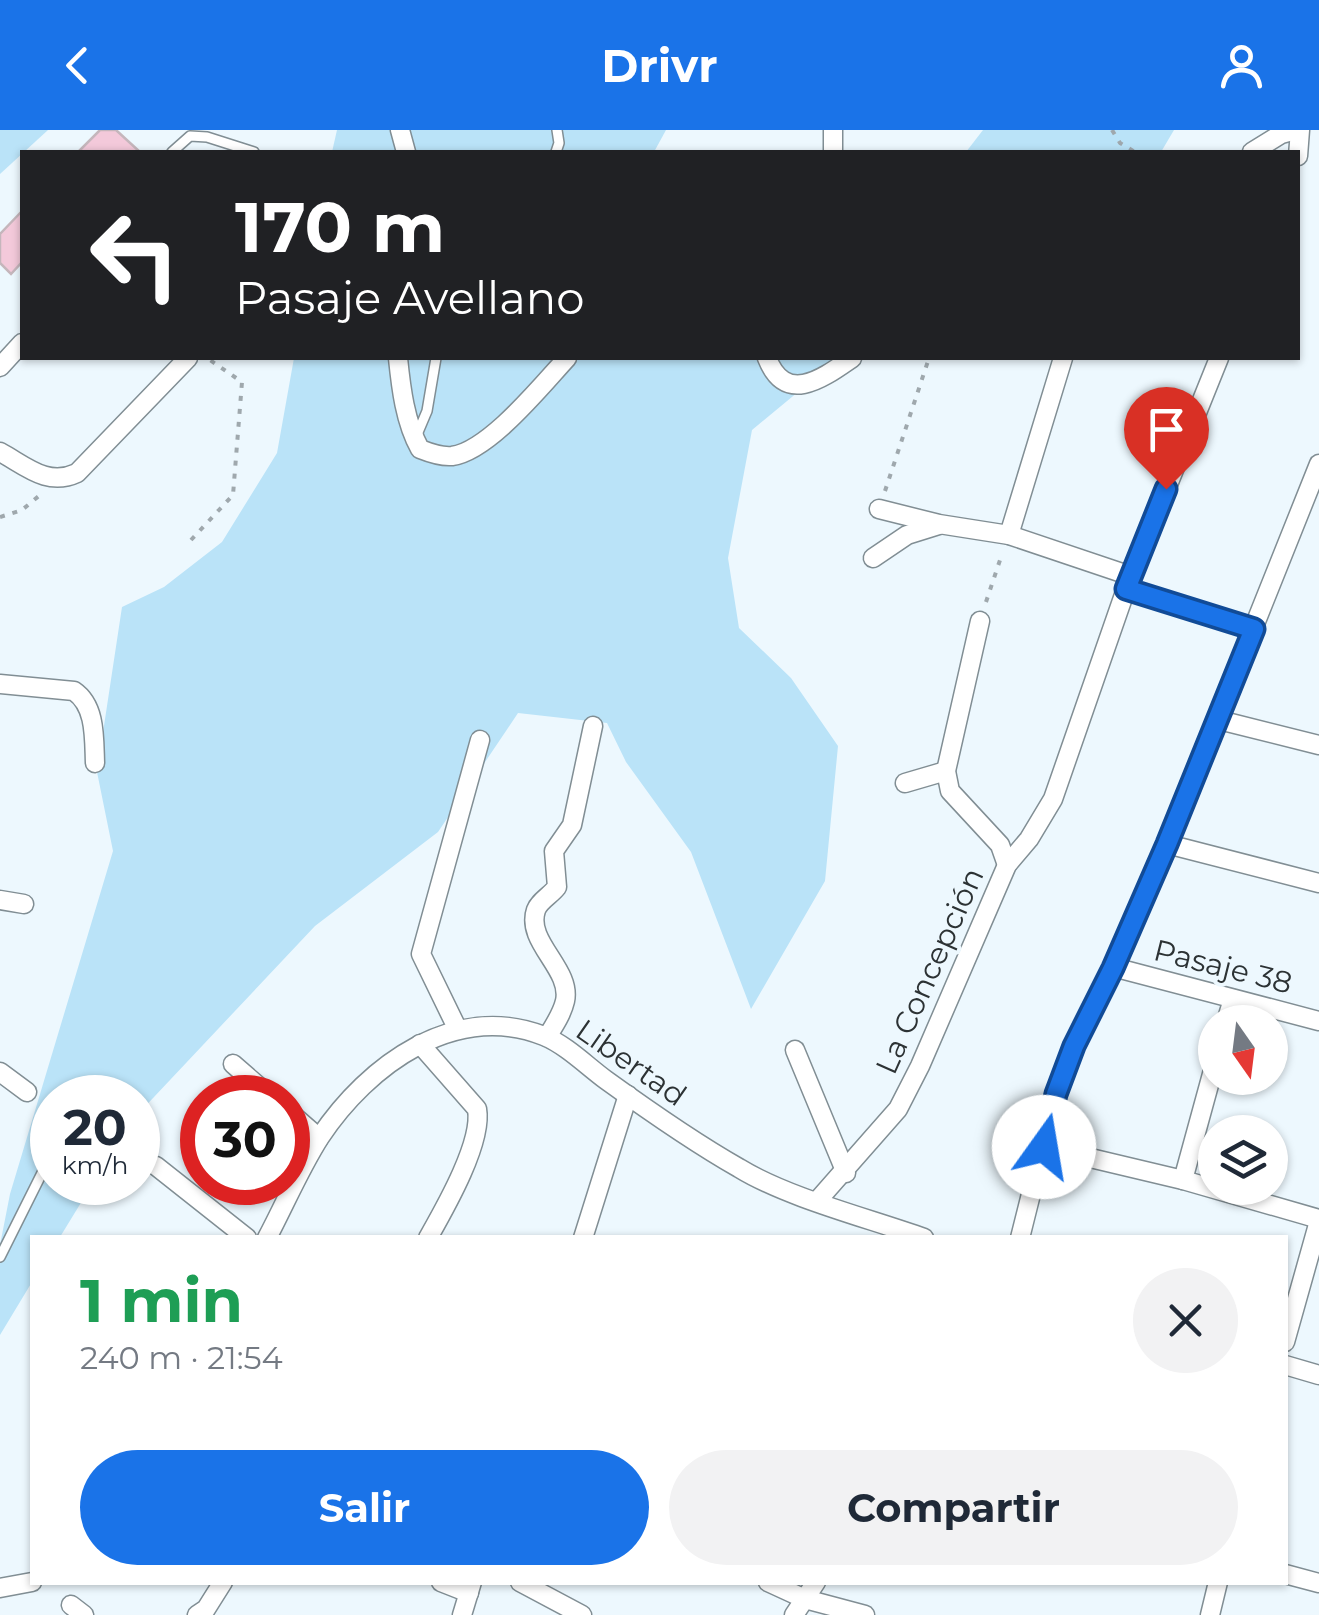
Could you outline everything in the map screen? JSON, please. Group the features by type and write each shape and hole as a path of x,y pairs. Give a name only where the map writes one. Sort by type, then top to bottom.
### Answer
{"street":[{"path":"1255,150 1281,134 1298,130"},
{"path":"1310,130 1319,131"},
{"path":"0,367 20,345"},
{"path":"0,452 40,475 60,479 77,473 186,360"},
{"path":"398,360 406,414 415,440 420,449 448,457 462,454 516,416 565,360"},
{"path":"768,360 779,377 792,384 820,379 849,360"},
{"path":"1009,535 1062,360"},
{"name":"La Concepción","path":"818,1200 846,1173 898,1109 1008,865 1053,799 1128,582 1218,360"},
{"path":"1021,1235 1056,1094 1074,1046 1167,844 1319,464"},
{"path":"879,509 1009,535 1254,629"},
{"path":"874,558 907,536 939,524"},
{"path":"980,621 946,771 950,790 1000,846 1008,865"},
{"path":"0,684 74,691 84,698 93,730 95,763"},
{"path":"1219,720 1319,745"},
{"path":"547,1037 562,1012 566,986 537,931 535,913 557,887 554,851 572,825 593,726"},
{"path":"457,1028 421,954 480,740"},
{"path":"905,783 946,771"},
{"path":"1167,844 1319,883"},
{"path":"0,900 24,904"},
{"name":"Pasaje 38","path":"1113,968 1319,1020"},
{"path":"1231,1005 1233,999"},
{"name":"Libertad","path":"269,1235 320,1138 353,1095 385,1066 420,1044 457,1028 508,1026 547,1037 737,1168 916,1235"},
{"path":"420,1044 477,1109 479,1122 450,1197 430,1235"},
{"path":"795,1050 846,1173"},
{"path":"234,1064 246,1075"},
{"path":"0,1072 27,1092"},
{"path":"1183,1180 1206,1095"},
{"path":"583,1235 628,1096"},
{"path":"310,1129 320,1138"},
{"path":"1044,1147 1183,1180 1319,1220 1288,1331"},
{"path":"160,1169 243,1235"},
{"path":"1288,1365 1319,1375"},
{"path":"1288,1575 1319,1583"},
{"path":"0,1588 30,1582"},
{"path":"199,1615 220,1585"},
{"path":"526,1585 582,1615"},
{"path":"784,1585 810,1590 865,1615"},
{"path":"1210,1615 1217,1585"},
{"path":"462,1615 471,1588"},
{"path":"794,1615 810,1590"}],"lane":[{"path":"174,150 190,136 208,137 248,150"},
{"path":"415,440 427,411 436,360"},
{"path":"0,1257 30,1197"}],"path":[{"path":"1112,130 1120,143 1132,150"},
{"path":"191,540 234,495 242,382 210,360"},
{"path":"879,509 928,360"},
{"path":"0,518 22,510 60,479"},
{"path":"980,621 1009,535"}],"shaded area":[{"path":"0,130 48,130 26,150 20,150 20,156 0,174"},
{"path":"337,130 666,130 655,150 332,150"},
{"path":"983,130 1174,130 1162,150 968,150"},
{"path":"294,360 837,360 752,430 728,558 739,628 791,678 838,746 825,881 751,1009 691,852 626,762 607,723 518,713 438,832 315,926 160,1091 160,1075 46,1075 113,851 97,772 122,607 164,587 222,542 277,453"},
{"path":"30,1127 30,1205 80,1205 61,1235 30,1235 30,1285 0,1335 0,1245"}],"building":[{"path":"100,130 116,130 138,150 80,150"},
{"path":"20,213 20,264 11,274 0,263 0,234"}],"route":[{"path":"1044,1147 1056,1094 1074,1046 1167,844 1254,629 1126,589 1166,489"}]}
